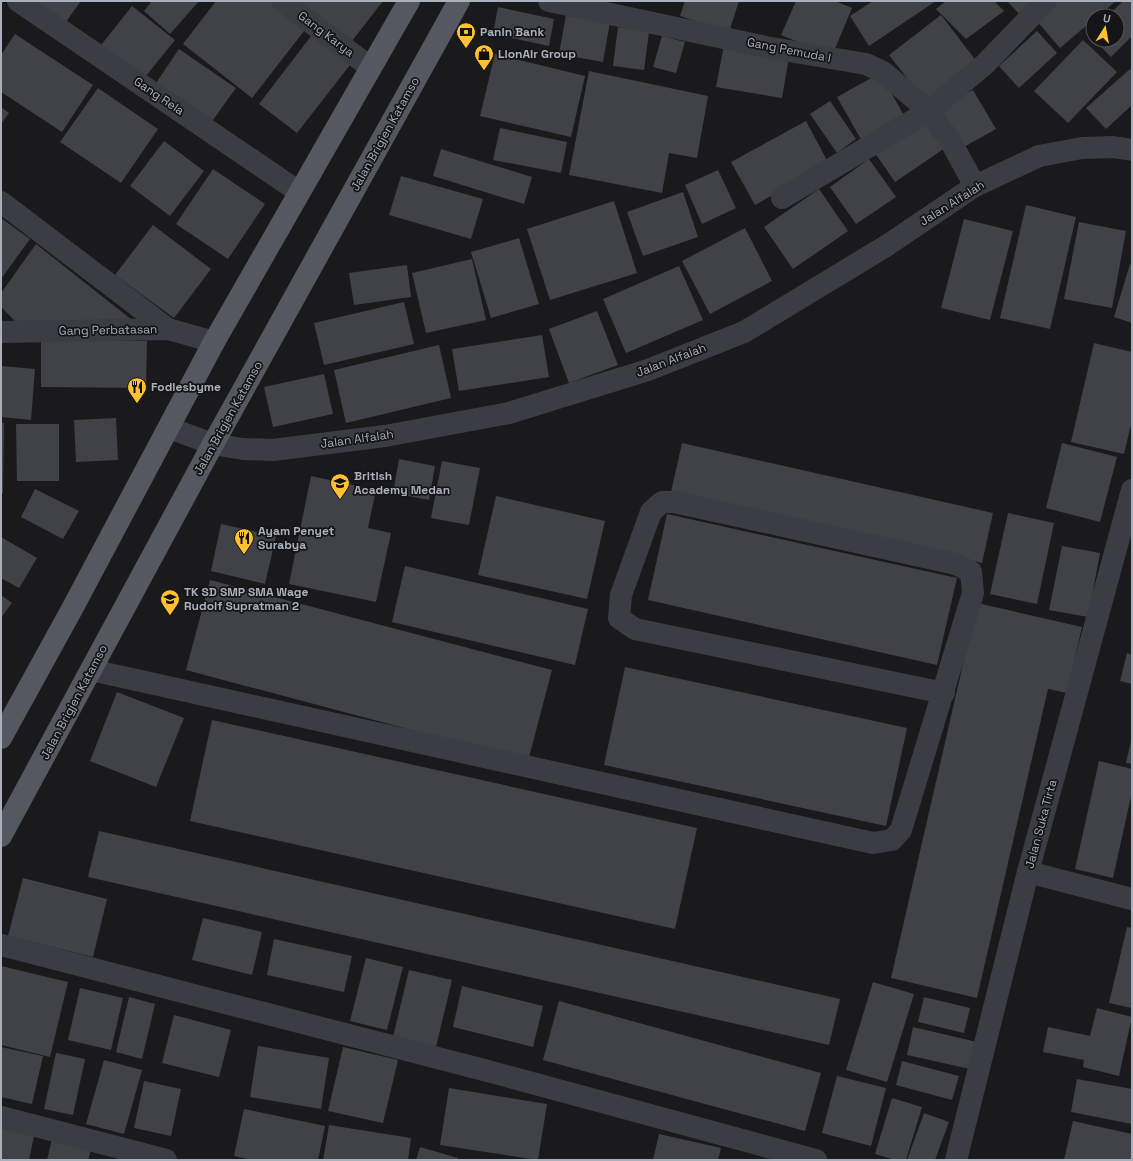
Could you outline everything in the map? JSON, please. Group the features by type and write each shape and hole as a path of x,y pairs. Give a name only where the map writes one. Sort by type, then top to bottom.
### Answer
{"main road":[{"path":"1,738 214,342 409,1"},
{"name":"Jalan Brigjen Katamso","path":"1,836 213,444 459,1"}],"street":[{"name":"Gang Rela","path":"18,1 299,192"},
{"name":"Gang Karya","path":"282,1 370,67"},
{"name":"Gang Pemuda I","path":"549,1 766,46 866,64 883,72 929,111 951,142 974,186"},
{"path":"782,198 929,111 985,64 1046,1"},
{"name":"Jalan Alfalah","path":"169,428 213,444 243,450 273,450 385,436 509,413 648,370 744,332 886,246 974,186 1039,156 1082,148 1113,147 1132,150"},
{"path":"1,202 168,329"},
{"name":"Gang Perbatasan","path":"1,332 168,329 214,342"},
{"name":"Jalan Suka Tirta","path":"956,1160 1028,872 1127,530 1132,490"},
{"path":"91,670 873,843 892,840 901,830 944,693 973,593 971,572 956,564 674,502 662,502 651,512 621,595 619,618 635,629 944,693"},
{"path":"1028,872 1132,899"},
{"path":"1,945 484,1070 816,1160"},
{"path":"1,1117 166,1160"}],"building":[{"path":"38,1 81,1 63,26 35,5"},
{"path":"152,1 199,1 170,34 144,11"},
{"path":"216,1 276,1 308,26 252,98 183,44"},
{"path":"291,1 383,1 348,46"},
{"path":"685,1 739,1 729,32 680,16"},
{"path":"796,1 835,1 852,8 832,56 781,35"},
{"path":"873,1 936,1 869,46 850,16"},
{"path":"946,1 994,1 1004,11 966,39 936,9"},
{"path":"1007,1 1038,1 1021,16"},
{"path":"1058,1 1116,1 1108,8 1085,8 1085,27 1060,48 1036,20"},
{"path":"1123,1 1132,1 1132,36 1125,43 1125,8 1116,8"},
{"path":"132,6 175,40 141,82 98,49"},
{"path":"498,7 554,19 549,46 493,34"},
{"path":"566,15 610,22 603,62 559,54"},
{"path":"941,15 977,62 925,101 889,55"},
{"path":"618,27 649,32 644,70 613,66"},
{"path":"315,31 353,61 297,133 259,104"},
{"path":"1037,31 1057,53 1019,88 999,66"},
{"path":"15,34 93,85 62,132 1,92 1,55"},
{"path":"662,36 685,42 676,73 653,67"},
{"path":"1083,40 1085,42 1085,48 1092,48 1117,72 1068,123 1034,91"},
{"path":"724,45 789,57 782,98 716,87"},
{"path":"1102,48 1120,48 1111,57"},
{"path":"179,49 236,88 210,124 154,86"},
{"path":"495,54 585,76 571,137 480,116"},
{"path":"1130,69 1132,71 1132,105 1106,129 1086,108"},
{"path":"589,71 708,96 697,158 669,153 662,193 569,175"},
{"path":"880,73 906,119 863,143 837,97"},
{"path":"98,88 158,129 121,183 60,142"},
{"path":"973,90 996,129 962,148 940,108"},
{"path":"830,101 856,139 837,153 810,114"},
{"path":"1,107 9,113 1,124"},
{"path":"929,117 948,146 895,182 875,153"},
{"path":"806,121 829,164 755,205 731,162"},
{"path":"500,128 567,142 561,173 493,160"},
{"path":"164,141 204,171 170,216 130,186"},
{"path":"441,149 532,177 524,204 433,176"},
{"path":"869,159 896,197 856,224 830,187"},
{"path":"213,169 265,204 228,259 176,224"},
{"path":"718,170 736,208 702,224 685,185"},
{"path":"401,176 483,199 471,239 389,215"},
{"path":"819,189 848,231 793,269 764,227"},
{"path":"683,192 698,237 643,256 627,212"},
{"path":"614,201 637,273 550,300 527,229"},
{"path":"1026,205 1076,217 1050,329 1000,318"},
{"path":"1,218 30,239 1,279"},
{"path":"964,219 1013,231 990,320 941,308"},
{"path":"1079,222 1126,231 1112,308 1064,299"},
{"path":"153,225 211,269 174,318 115,275"},
{"path":"745,228 772,281 710,314 682,261"},
{"path":"519,238 539,304 491,318 471,252"},
{"path":"36,244 132,320 18,324 1,307 1,293"},
{"path":"472,259 486,320 426,333 412,273"},
{"path":"1130,264 1132,265 1132,323 1114,317"},
{"path":"407,265 411,297 354,305 349,273"},
{"path":"679,266 703,320 626,353 603,299"},
{"path":"404,302 414,344 324,365 314,323"},
{"path":"597,311 618,365 569,383 549,329"},
{"path":"542,335 549,377 459,391 452,349"},
{"path":"41,340 147,341 146,388 41,387"},
{"path":"1094,343 1132,352 1132,420 1124,454 1071,442"},
{"path":"439,345 451,398 346,423 334,370"},
{"path":"1,366 35,369 31,420 1,417"},
{"path":"324,374 333,414 273,427 264,387"},
{"path":"116,418 118,460 76,462 74,420"},
{"path":"1,423 4,423 3,493 1,493"},
{"path":"16,424 59,424 59,481 17,481"},
{"path":"682,443 993,513 982,563 671,492"},
{"path":"1062,443 1117,457 1100,522 1046,508"},
{"path":"399,459 435,466 429,500 393,493"},
{"path":"442,461 480,468 469,525 431,518"},
{"path":"311,476 376,490 368,528 391,533 376,602 289,584"},
{"path":"35,489 79,511 63,539 21,517"},
{"path":"496,496 605,521 587,599 478,575"},
{"path":"1008,513 1054,523 1037,604 990,594"},
{"path":"667,514 957,578 937,665 648,600"},
{"path":"221,524 276,536 265,584 211,571"},
{"path":"1,537 37,558 19,588 1,578"},
{"path":"1062,546 1100,553 1088,617 1049,610"},
{"path":"405,566 588,609 575,665 392,622"},
{"path":"210,580 552,670 528,761 186,670"},
{"path":"1,595 12,603 1,618"},
{"path":"977,603 1082,627 1067,693 1048,689 977,998 891,978"},
{"path":"1127,653 1132,655 1132,684 1120,681"},
{"path":"625,667 907,728 886,826 604,765"},
{"path":"117,692 184,718 156,787 90,761"},
{"path":"212,720 697,828 675,929 190,821"},
{"path":"1132,737 1132,764 1126,763"},
{"path":"1099,761 1132,769 1132,792 1113,878 1075,869"},
{"path":"99,831 840,999 829,1045 88,877"},
{"path":"23,878 107,899 93,957 8,936"},
{"path":"203,918 262,932 252,975 192,960"},
{"path":"1127,927 1132,928 1132,1008 1109,1003"},
{"path":"274,939 352,956 344,992 267,975"},
{"path":"366,958 403,967 387,1030 350,1021"},
{"path":"1,966 68,982 50,1057 1,1045"},
{"path":"409,970 452,980 436,1047 393,1037"},
{"path":"873,982 914,994 887,1082 846,1070"},
{"path":"462,986 543,1006 533,1047 453,1027"},
{"path":"80,988 123,998 111,1050 68,1040"},
{"path":"129,997 155,1004 142,1059 116,1052"},
{"path":"924,997 970,1008 964,1033 918,1022"},
{"path":"559,1001 821,1073 805,1131 543,1060"},
{"path":"1097,1008 1132,1017 1119,1076 1083,1067 1084,1060 1043,1052 1048,1027 1090,1036"},
{"path":"174,1015 231,1030 219,1077 162,1063"},
{"path":"913,1027 977,1042 970,1069 907,1055"},
{"path":"258,1046 329,1058 321,1109 250,1097"},
{"path":"1,1047 43,1056 32,1104 1,1097"},
{"path":"343,1047 398,1060 383,1123 328,1111"},
{"path":"56,1053 85,1059 73,1115 44,1109"},
{"path":"104,1060 142,1070 124,1134 86,1124"},
{"path":"902,1061 959,1076 952,1100 896,1085"},
{"path":"837,1076 886,1088 871,1146 822,1133"},
{"path":"1077,1079 1132,1089 1132,1124 1071,1112"},
{"path":"144,1081 181,1089 171,1136 134,1128"},
{"path":"449,1088 547,1104 538,1160 440,1145"},
{"path":"892,1098 922,1107 906,1160 895,1160 875,1154"},
{"path":"244,1109 325,1126 318,1160 253,1160 234,1156"},
{"path":"924,1113 949,1122 935,1160 907,1160"},
{"path":"1073,1121 1132,1134 1132,1160 1064,1160"},
{"path":"329,1125 411,1138 408,1160 323,1160"},
{"path":"1,1128 34,1136 29,1160 1,1160"},
{"path":"659,1134 721,1148 718,1160 653,1160"},
{"path":"52,1139 91,1150 88,1160 47,1160"},
{"path":"420,1147 458,1158 457,1160 416,1160"}],"place":[{"name":"Panin Bank","path":"466,49"},
{"name":"LionAir Group","path":"484,71"},
{"name":"Fodiesbyme","path":"137,404"},
{"name":"British Academy Medan","path":"340,500"},
{"name":"Ayam Penyet Surabya","path":"244,555"},
{"name":"TK SD SMP SMA Wage Rudolf Supratman 2","path":"170,616"}]}
